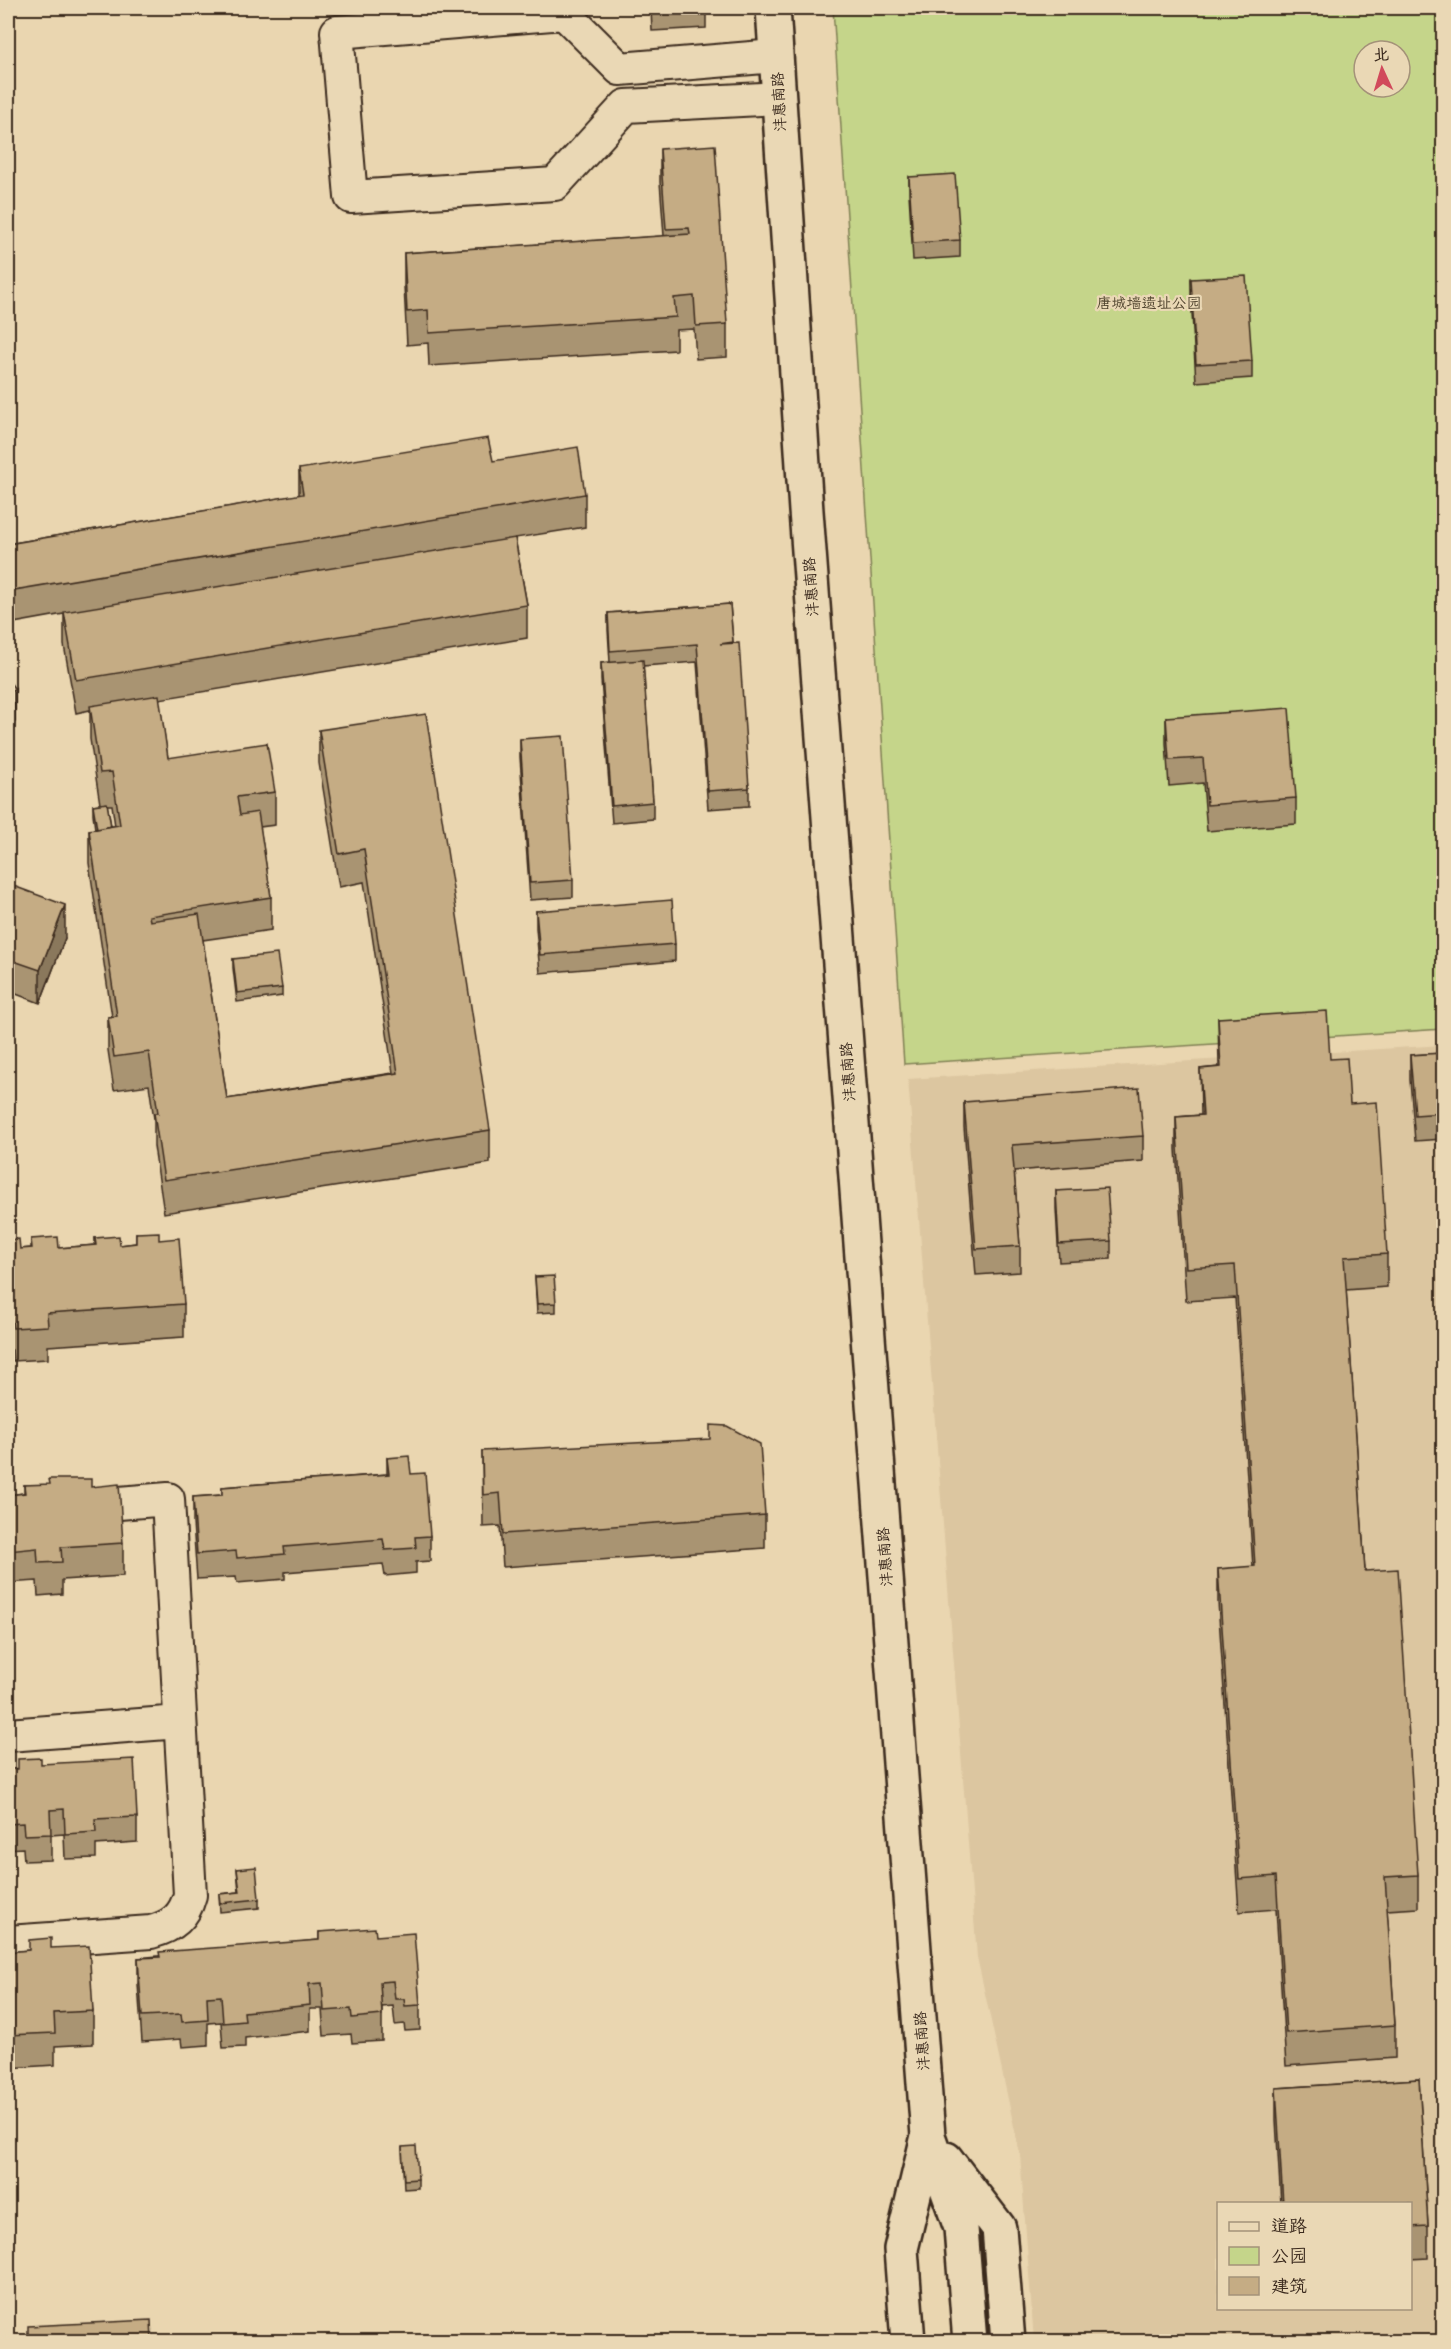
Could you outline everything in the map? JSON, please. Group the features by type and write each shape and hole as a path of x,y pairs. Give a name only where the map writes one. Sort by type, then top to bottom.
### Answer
{"main road":[{"name":"沣惠南路","path":"773,8 806,511 928,2136 961,2228 970,2342"},
{"name":"沣惠南路","path":"908,2342 901,2249 928,2136"},
{"path":"928,2136 999,2228 1008,2342"}],"street":[{"path":"776,56 620,69 564,13 337,32 351,197 555,184 626,106 779,98"},
{"path":"8,1512 168,1499 190,1895 186,1909 169,1927 151,1932 8,1942"},
{"path":"8,1735 180,1722"}],"shaded area":[{"path":"1443,1045 1443,2341 1034,2341 1020,2154 977,1957 908,1079"}],"green space":[{"name":"唐城墙遗址公园","path":"833,8 1443,8 1443,1029 904,1064"}],"building":[{"path":"715,145 727,324 696,326 694,296 674,298 676,317 429,333 428,310 407,312 404,253 690,234 689,228 666,229 660,149"},
{"path":"955,174 960,240 913,243 909,177"},
{"path":"1246,276 1252,361 1196,364 1191,279"},
{"path":"488,438 493,461 578,447 585,494 8,591 8,544 303,494 299,469"},
{"path":"515,538 527,605 76,680 64,612"},
{"path":"730,604 733,642 720,644 739,643 749,788 708,791 697,644 610,651 608,613"},
{"path":"643,660 653,802 612,806 601,663"},
{"path":"8,680 15,689 8,695"},
{"path":"159,695 168,758 267,743 275,792 237,797 240,815 258,812 271,897 149,916 150,921 199,914 227,1099 398,1073 364,849 339,854 319,730 426,714 490,1130 164,1180 154,1113 158,1113 149,1052 114,1057 108,1017 117,1016 89,830 120,825 112,772 100,773 90,706"},
{"path":"1289,708 1296,798 1207,805 1203,758 1169,760 1166,717"},
{"path":"563,736 573,880 530,883 520,739"},
{"path":"107,803 111,826 97,829 93,805"},
{"path":"8,884 65,905 40,970 8,959"},
{"path":"672,900 675,944 540,955 536,911"},
{"path":"277,954 282,988 237,993 233,959"},
{"path":"1327,1011 1330,1059 1347,1058 1350,1104 1377,1102 1387,1254 1344,1257 1365,1571 1398,1569 1418,1875 1385,1877 1395,2025 1286,2033 1276,1876 1239,1879 1218,1569 1255,1566 1235,1265 1186,1268 1176,1117 1203,1115 1200,1069 1221,1067 1218,1018"},
{"path":"1443,1053 1443,1113 1415,1115 1410,1055"},
{"path":"1139,1088 1143,1136 1012,1145 1020,1246 976,1249 964,1102"},
{"path":"1107,1188 1111,1241 1059,1244 1056,1191"},
{"path":"159,1232 159,1240 179,1238 184,1304 47,1313 48,1326 13,1328 12,1317 8,1317 8,1240 19,1239 20,1249 32,1248 31,1239 58,1237 59,1248 96,1245 95,1238 119,1236 120,1245 136,1243 136,1233"},
{"path":"554,1276 556,1303 537,1304 535,1277"},
{"path":"710,1425 727,1426 760,1444 765,1515 503,1534 500,1493 483,1495 482,1451 710,1439"},
{"path":"409,1456 411,1474 425,1473 430,1536 415,1537 416,1548 385,1550 383,1539 284,1547 285,1554 237,1558 236,1551 197,1554 193,1497 222,1495 222,1487 389,1474 387,1458"},
{"path":"49,1479 91,1479 91,1487 119,1484 123,1543 61,1547 62,1562 38,1563 37,1548 8,1551 8,1495 25,1493 24,1485 50,1484"},
{"path":"41,1758 41,1764 134,1759 137,1817 95,1819 96,1832 65,1834 64,1809 50,1810 51,1834 24,1835 23,1823 8,1824 8,1769 18,1769 18,1759"},
{"path":"256,1867 259,1899 220,1903 219,1894 240,1892 237,1869"},
{"path":"375,1928 376,1936 414,1933 420,2005 405,2006 404,1999 395,1999 393,1981 380,1982 382,2015 352,2018 351,2009 324,2011 322,1983 309,1984 310,2005 244,2012 245,2021 223,2023 221,1996 207,1997 208,2020 182,2022 181,2014 142,2016 138,1958 160,1957 159,1952 319,1940 319,1932"},
{"path":"51,1938 51,1948 89,1946 93,2011 54,2013 55,2033 8,2035 8,1952 29,1950 29,1940"},
{"path":"1419,2079 1428,2226 1412,2227 1412,2202 1283,2202 1276,2088"},
{"path":"416,2146 418,2179 404,2180 402,2147"},
{"path":"151,2320 152,2342 28,2342 28,2326"}]}
